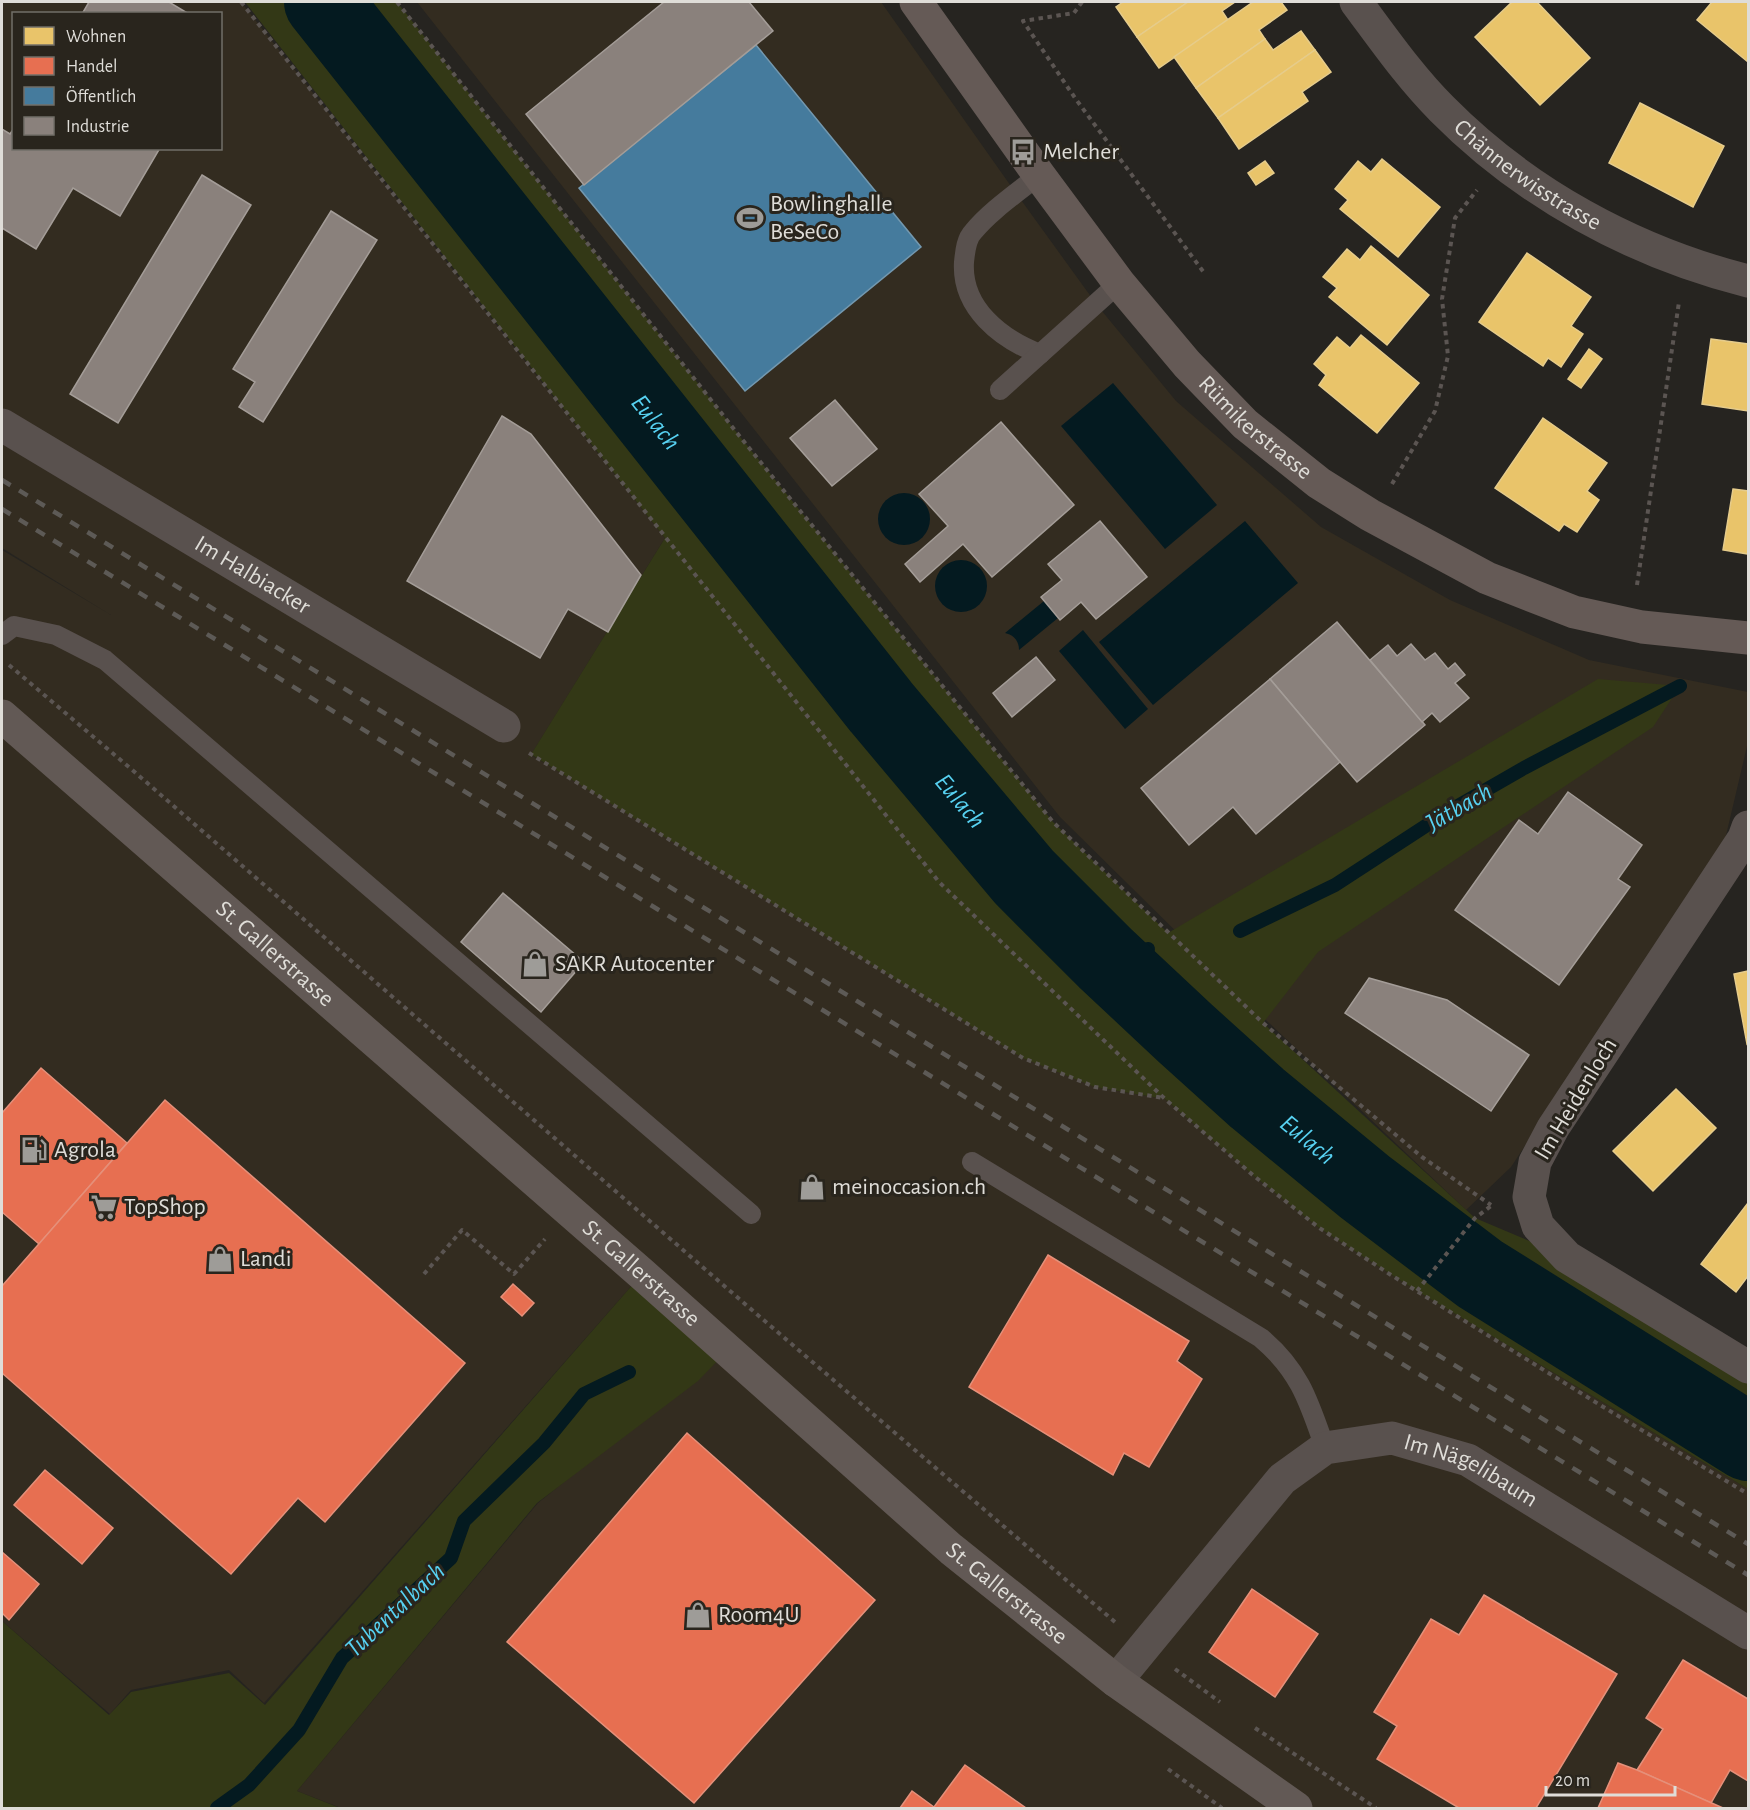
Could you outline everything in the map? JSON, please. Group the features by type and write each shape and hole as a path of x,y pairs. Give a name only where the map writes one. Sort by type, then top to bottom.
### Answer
{"main road":[{"name":"Rümikerstrasse","path":"916,2 1038,175 1119,283 1187,364 1245,424 1319,483 1370,516 1487,578 1574,612 1642,627 1749,638"},
{"name":"St. Gallerstrasse","path":"2,717 642,1274 951,1549 1116,1681 1296,1809"}],"street":[{"name":"Chännerwisstrasse","path":"1356,2 1405,67 1440,107 1467,133 1533,185 1601,226 1685,262 1749,281"},
{"name":"Im Halbiacker","path":"2,425 504,726"},
{"name":"Im Heidenloch","path":"1749,827 1744,838 1553,1128 1535,1162 1529,1197 1538,1226 1567,1257 1749,1367"},
{"name":"Im Nägelibaum","path":"1116,1681 1282,1479 1325,1448 1392,1438 1468,1460 1749,1633"}],"lane":[{"path":"1038,175 971,233 965,253 963,273 968,293 982,315 1001,334 1020,346 1040,354"},
{"path":"1000,390 1119,283"},
{"path":"2,635 14,626 56,635 105,660 751,1214"},
{"path":"972,1162 1261,1338 1280,1355 1307,1395 1325,1448"}],"path":[{"path":"242,2 939,882 1165,1099 1254,1176 1318,1227 1600,1405 1749,1494"},
{"path":"397,2 741,438 1053,822 1263,1023 1422,1157 1492,1206 1475,1218 1417,1291"},
{"path":"1082,2 1074,13 1023,21 1075,98 1205,274"},
{"path":"1388,490 1435,411 1448,356 1442,299 1455,218 1501,161"},
{"path":"1636,587 1685,262"},
{"path":"2,659 1096,1607 1226,1707"},
{"path":"504,726 531,755 1023,1058 1095,1087 1165,1099"},
{"path":"424,1274 462,1230 514,1274 552,1232"},
{"path":"1254,1726 1376,1809"}],"shaded area":[{"path":"2,2 241,2 665,538 531,755 1095,1087 1165,1099 1254,1176 1318,1227 1417,1291 1748,1489 1748,1808 341,1808 297,1791 538,1503 726,1351 643,1273 264,1703 229,1670 131,1690 110,1714 2,1621 2,550 111,615 2,548"},
{"path":"417,2 881,2 1097,305 1176,401 1321,527 1450,600 1589,660 1748,692 1748,742 1724,844 1511,1167 1466,1210 1267,1021 1060,817"}],"green space":[{"path":"245,2 397,2 741,438 1053,822 1168,933 1598,679 1680,686 1653,727 1318,952 1263,1023 1475,1218 1567,1257 1748,1367 1748,1489 1417,1291 1318,1227 1254,1176 1165,1099 1095,1087 1023,1058 532,755 527,761 665,538"},
{"path":"642,1274 727,1351 698,1381 537,1503 297,1791 340,1808 2,1808 2,1621 109,1715 131,1692 229,1673 265,1705"}],"water":[{"path":"1113,383 1217,505 1165,549 1061,426"},
{"path":"904,493 914,495 922,501 928,509 930,519 928,529 922,537 914,543 904,545 894,543 886,537 880,529 878,519 880,509 886,501 894,495"},
{"path":"1245,521 1298,583 1153,705 1099,642"},
{"path":"961,560 971,562 979,568 985,576 987,586 985,596 979,604 971,610 961,612 951,610 943,604 937,596 935,586 937,576 943,568 951,562"},
{"path":"1044,601 1058,618 1019,650 1015,639 1005,633"},
{"path":"1083,630 1148,709 1125,729 1059,651"}],"building: Wohnen":[{"path":"1123,2 1188,2 1137,37 1116,7"},
{"path":"1188,2 1235,2 1222,11 1228,20 1159,68 1137,37"},
{"path":"1253,2 1281,2 1287,10 1259,30 1265,39 1196,88 1174,57"},
{"path":"1512,2 1537,2 1590,58 1540,105 1475,37"},
{"path":"1712,2 1748,2 1748,62 1697,20"},
{"path":"1301,31 1315,50 1218,118 1196,88 1265,39 1273,50"},
{"path":"1315,50 1331,72 1302,92 1308,101 1239,149 1218,118"},
{"path":"1640,103 1724,146 1693,207 1609,163"},
{"path":"1382,159 1440,207 1398,257 1340,209 1348,200 1335,189 1358,161 1371,172"},
{"path":"1265,161 1274,173 1256,185 1248,173"},
{"path":"1371,246 1429,295 1387,345 1329,297 1337,288 1323,277 1347,249 1360,260"},
{"path":"1527,253 1591,297 1571,326 1583,334 1561,367 1548,358 1543,366 1479,322"},
{"path":"1361,335 1419,383 1377,433 1319,385 1326,375 1314,364 1337,337 1350,348"},
{"path":"1711,339 1748,344 1748,411 1702,404"},
{"path":"1589,349 1602,359 1581,388 1568,379"},
{"path":"1543,418 1607,463 1587,491 1599,500 1577,532 1564,524 1559,531 1495,488"},
{"path":"1733,489 1748,491 1748,554 1723,550"},
{"path":"1748,971 1748,1043 1747,1044 1734,974"},
{"path":"1676,1089 1716,1128 1653,1191 1613,1151"},
{"path":"1748,1203 1748,1276 1736,1292 1701,1264"}],"building: Handel":[{"path":"41,1068 127,1143 39,1244 2,1212 2,1113"},
{"path":"165,1100 465,1363 325,1522 298,1498 231,1574 2,1373 2,1286"},
{"path":"1048,1255 1189,1341 1177,1361 1202,1379 1149,1467 1124,1453 1113,1475 969,1387"},
{"path":"513,1284 534,1303 522,1316 501,1297"},
{"path":"687,1433 875,1600 694,1803 507,1642"},
{"path":"45,1470 113,1528 82,1564 14,1505"},
{"path":"2,1552 39,1584 9,1620 2,1613"},
{"path":"1252,1589 1318,1634 1275,1697 1209,1652"},
{"path":"1484,1595 1617,1674 1536,1808 1459,1808 1377,1759 1397,1726 1374,1712 1431,1619 1459,1635"},
{"path":"1683,1660 1748,1699 1748,1781 1730,1770 1711,1803 1637,1770 1663,1729 1646,1718"},
{"path":"1618,1763 1637,1770 1723,1808 1598,1808"},
{"path":"965,1765 1026,1808 900,1808 912,1791 934,1807"}],"building: Öffentlich":[{"name":"Bowlinghalle BeSeCo","path":"756,45 921,247 745,391 579,188"}],"building: Industrie":[{"path":"89,2 169,2 186,12 83,12"},
{"path":"664,2 749,2 773,31 584,185 526,114"},
{"path":"2,129 10,134 12,131 12,150 159,150 120,216 73,188 36,249 2,228"},
{"path":"202,175 251,205 118,423 70,394"},
{"path":"331,211 377,240 263,422 239,407 255,382 233,369"},
{"path":"835,400 877,449 832,486 790,438"},
{"path":"502,416 531,434 641,575 608,632 568,609 540,658 407,581"},
{"path":"1001,422 1074,505 992,577 963,544 920,582 905,564 948,526 919,494"},
{"path":"1100,521 1147,577 1096,619 1081,602 1060,620 1041,597 1062,580 1048,564"},
{"path":"1337,622 1425,725 1357,782 1270,679"},
{"path":"1411,644 1425,660 1435,653 1448,669 1455,663 1465,675 1455,683 1469,698 1440,722 1432,713 1422,722 1370,660 1388,645 1397,656"},
{"path":"1036,657 1055,680 1012,717 993,693"},
{"path":"1270,679 1340,762 1256,834 1233,807 1189,845 1141,788"},
{"path":"1568,792 1642,845 1618,879 1630,887 1559,985 1455,910 1519,820 1538,834"},
{"path":"503,893 584,962 541,1012 461,942"},
{"path":"1369,978 1447,1000 1529,1055 1491,1111 1345,1013"}],"waterway":[{"name":"Eulach","path":"323,2 881,707 1024,877 1106,959 1185,1033 1257,1098 1365,1187 1480,1274 1748,1442"},
{"name":"Jätbach","path":"1240,931 1335,885 1444,814 1524,768 1680,686"},
{"name":"Tubentalbach","path":"1024,877 1028,904"},
{"name":"Jätbach","path":"1106,959 1148,949"},
{"name":"Tubentalbach","path":"217,1808 249,1785 299,1730 342,1658 451,1558 464,1521 544,1443 584,1394 629,1372"}],"railway":[{"path":"2,480 1748,1544"},
{"path":"2,509 1748,1575"}],"place":[{"name":"Melcher","path":"1023,152"},
{"name":"Bowlinghalle BeSeCo","path":"750,218"},
{"name":"SAKR Autocenter","path":"535,964"},
{"name":"Agrola","path":"34,1150"},
{"name":"meinoccasion.ch","path":"812,1187"},
{"name":"TopShop","path":"104,1207"},
{"name":"Landi","path":"220,1259"},
{"name":"Room4U","path":"698,1615"}]}
